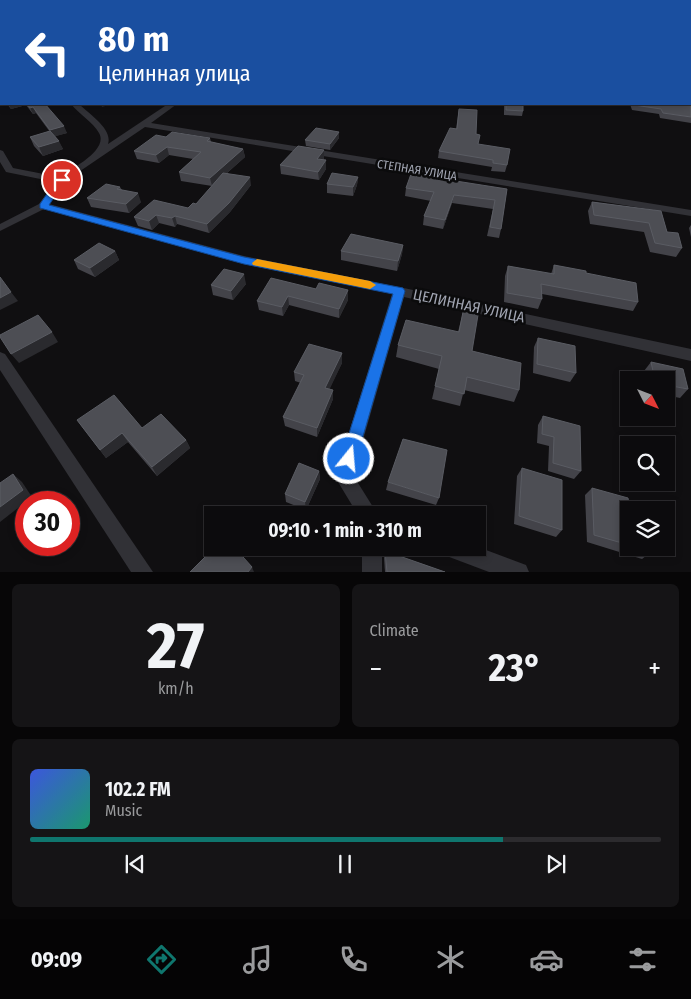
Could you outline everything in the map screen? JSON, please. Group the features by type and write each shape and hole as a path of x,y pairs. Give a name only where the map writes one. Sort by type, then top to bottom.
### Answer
{"street":[{"path":"76,105 104,133 105,141 100,153"},
{"path":"0,228 43,206 62,180 172,105"},
{"name":"СТЕПНАЯ УЛИЦА","path":"143,124 691,213"},
{"path":"0,153 9,170 62,180"},
{"name":"ЦЕЛИННАЯ УЛИЦА","path":"43,206 244,260 399,291 691,355"},
{"path":"363,506 344,478 399,291"},
{"path":"0,358 143,572"},
{"path":"372,556 372,572"},
{"path":"474,556 519,572"}],"building":[{"path":"28,105 46,105 64,126 50,130 33,107 30,108"},
{"path":"506,105 523,105 523,111 506,110"},
{"path":"634,105 691,105 691,117 663,113 661,109"},
{"path":"459,109 477,110 476,134 480,135 478,144 510,149 507,165 493,163 493,160 439,151 450,128 457,129"},
{"path":"316,128 339,132 330,144 305,140"},
{"path":"50,131 59,141 39,147 30,137"},
{"path":"172,132 210,138 207,141 243,149 210,178 179,172 201,152 167,147 156,155 134,151 156,135 166,137"},
{"path":"298,146 324,150 317,159 326,160 318,172 280,165"},
{"path":"223,173 250,177 229,203 207,224 175,216 172,218 156,215 149,221 134,217 154,200 188,208 193,203 196,204"},
{"path":"332,173 358,177 353,187 327,184"},
{"path":"411,174 507,189 501,229 490,227 495,200 454,195 445,220 424,216 434,192 406,188"},
{"path":"106,184 120,187 117,189 138,193 126,204 87,198"},
{"path":"592,202 661,211 667,232 678,233 682,248 655,243 649,223 594,215"},
{"path":"351,234 403,245 398,261 341,251"},
{"path":"99,243 115,251 90,268 74,260"},
{"path":"554,265 636,283 638,302 541,284 542,299 507,293 508,266 554,274"},
{"path":"224,269 244,274 231,291 211,285"},
{"path":"0,277 11,292 0,298"},
{"path":"271,278 316,289 319,283 348,290 339,309 288,296 282,307 257,301"},
{"path":"463,312 478,315 472,351 521,363 519,390 467,377 464,394 435,386 442,356 398,345 406,320 459,332"},
{"path":"38,315 52,332 11,354 0,335"},
{"path":"538,338 575,346 576,373 537,364"},
{"path":"309,344 342,353 325,388 333,390 317,428 283,417 304,375 294,372"},
{"path":"651,362 683,369 688,389 675,387 675,371 653,371"},
{"path":"114,395 142,428 161,414 186,440 152,467 122,433 100,450 77,420"},
{"path":"543,416 580,426 581,471 553,463 554,437 542,434"},
{"path":"403,439 447,450 439,498 388,482"},
{"path":"299,463 319,471 305,502 285,494"},
{"path":"522,468 562,480 562,530 519,516"},
{"path":"13,474 23,490 15,491 15,496 0,507 0,483"},
{"path":"592,488 628,498 628,501 620,501 620,542 594,535"},
{"path":"206,556 242,556 252,567 248,572 190,572"},
{"path":"385,556 399,556 445,572 387,572"}],"slow traffic":[{"path":"257,263 370,285"}],"route":[{"path":"62,180 43,206 244,260 399,291 349,459"}]}
